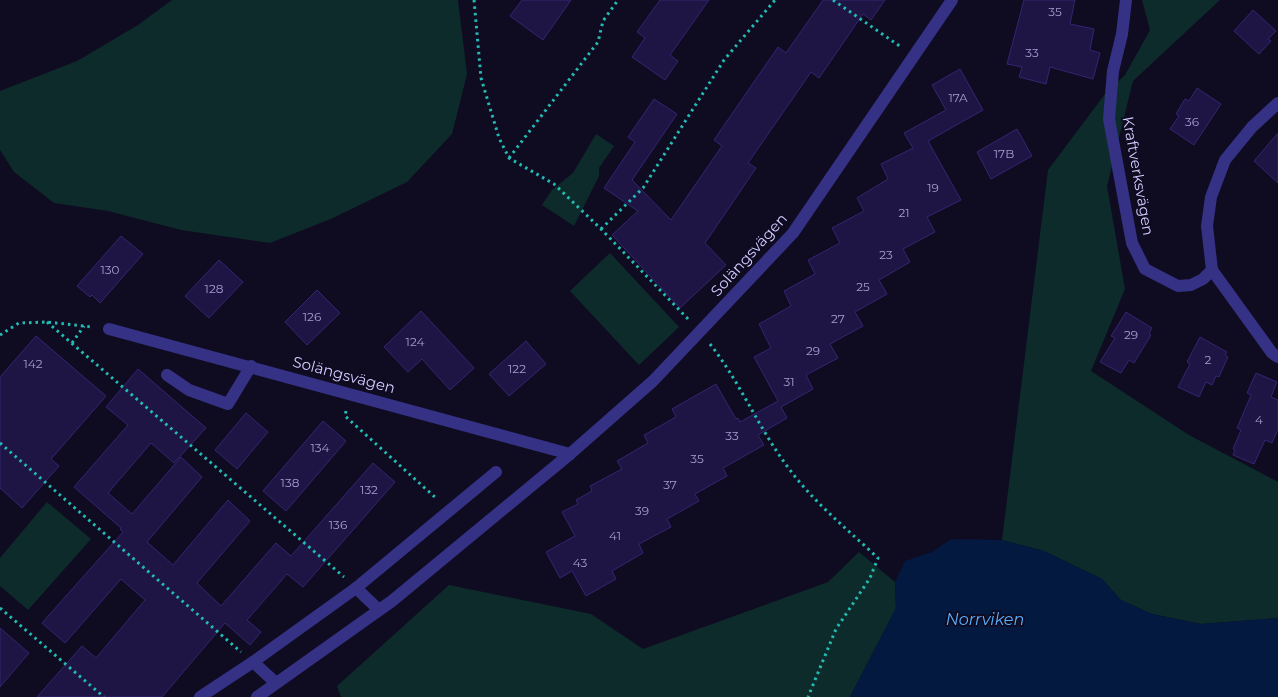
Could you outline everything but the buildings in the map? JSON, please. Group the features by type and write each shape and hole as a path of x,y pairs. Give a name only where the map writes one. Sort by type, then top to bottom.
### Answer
{"street":[{"name":"Solängsvägen","path":"257,697 379,610 570,454 653,381 793,234 952,0"},
{"name":"Kraftverksvägen","path":"1126,0 1122,34 1113,70 1110,119 1132,243 1145,269 1178,286 1191,285 1203,280 1212,270"},
{"path":"1278,103 1252,127 1225,160 1211,197 1207,226 1212,270 1272,354 1278,357"},
{"name":"Solängsvägen","path":"109,329 570,454"},
{"path":"167,375 189,390 228,404 251,366"},
{"path":"200,697 253,662 356,588 496,472"},
{"path":"356,588 379,610"},
{"path":"253,662 276,683"}],"path":[{"path":"474,0 482,78 499,138 510,158 554,184 601,229 700,332 729,367 786,465 812,499 878,558 870,578 836,629 808,697"},
{"path":"510,158 598,42 603,21 618,0"},
{"path":"601,229 643,188 724,60 774,0"},
{"path":"833,0 914,56"},
{"path":"47,322 356,588"},
{"path":"0,335 20,323 47,322 109,329"},
{"path":"72,343 84,326"},
{"path":"347,393 345,416 449,511"},
{"path":"0,443 253,662"},
{"path":"0,608 104,697"}],"green space":[{"path":"172,0 458,0 467,74 452,134 407,182 333,218 270,243 181,230 108,211 54,203 14,172 0,150 0,91 77,61 138,25"},
{"path":"1142,0 1220,0 1133,81 1107,186 1125,289 1091,371 1189,435 1278,482 1278,618 1201,624 1152,614 1121,600 1102,579 1044,551 1002,540 1048,170 1105,94 1125,75 1150,30"},
{"path":"596,134 614,146 599,168 599,176 574,226 542,205 552,190 573,173"},
{"path":"610,253 679,327 639,365 570,291"},
{"path":"47,502 91,539 28,610 0,586 0,558"},
{"path":"859,552 895,582 896,608 850,697 341,697 337,686 449,585 591,614 643,649 828,582"}],"water":[{"name":"Norrviken","path":"951,539 1002,540 1044,551 1102,579 1121,600 1152,614 1201,624 1278,618 1278,697 850,697 896,608 895,582 905,561 932,552"}]}
